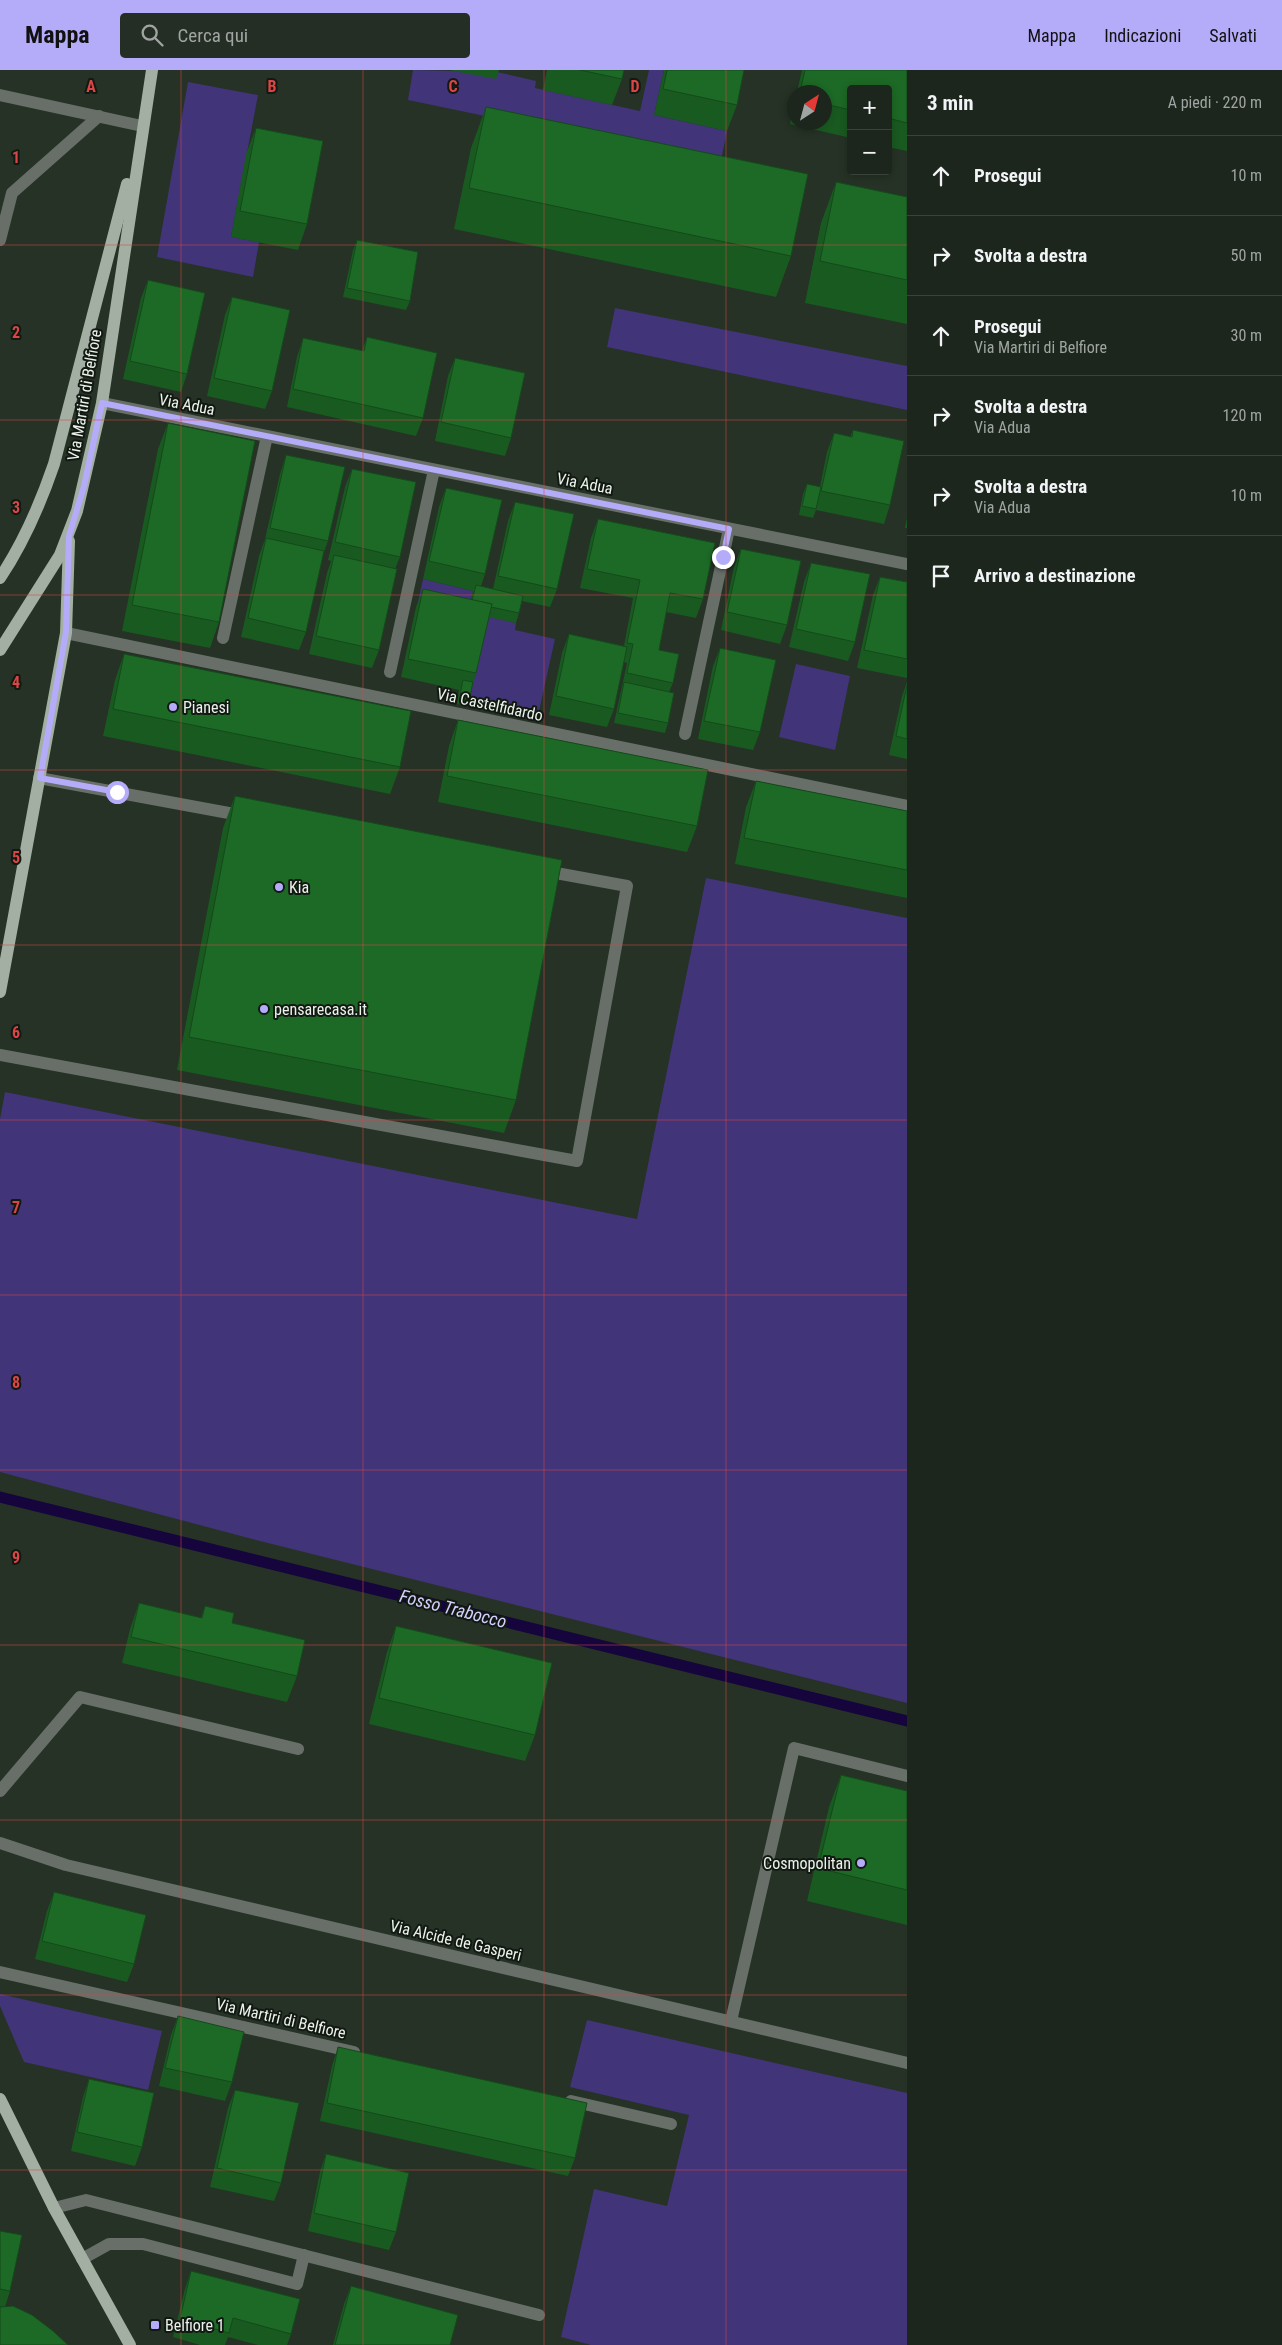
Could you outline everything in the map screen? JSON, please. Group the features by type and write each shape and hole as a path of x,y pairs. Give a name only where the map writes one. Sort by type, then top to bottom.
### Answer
{"main road":[{"name":"Via Martiri di Belfiore","path":"0,650 50,573 69,536 84,486 102,403 142,126 152,70"},
{"name":"Via Martiri di Belfiore","path":"0,578 22,544 40,505 54,464 142,126"},
{"path":"0,992 66,632 69,536"},
{"path":"0,2099 54,2208 130,2345"}],"street":[{"path":"0,95 142,126"},
{"path":"0,240 6,192 99,116"},
{"name":"Via Adua","path":"102,403 907,564"},
{"path":"223,638 267,436"},
{"path":"390,672 434,470"},
{"path":"686,734 729,529"},
{"name":"Via Castelfidardo","path":"66,632 907,806"},
{"path":"40,778 254,818"},
{"path":"0,1055 577,1161 627,886 529,868"},
{"path":"0,1791 80,1697 298,1749"},
{"path":"731,2021 794,1748 907,1776"},
{"name":"Via Alcide de Gasperi","path":"0,1843 66,1865 907,2062"},
{"name":"Via Martiri di Belfiore","path":"0,1972 370,2055"},
{"path":"554,2098 671,2124"},
{"path":"54,2208 86,2200 539,2315"},
{"path":"82,2258 109,2244 143,2244 297,2284 304,2255"}],"shaded area":[{"path":"413,70 497,72 536,81 535,88 640,111 649,70 664,70 654,115 727,131 720,165 408,100"},
{"path":"188,82 258,95 231,237 259,242 253,277 157,257"},
{"path":"615,308 907,366 907,410 607,347"},
{"path":"423,579 473,591 468,613 418,602"},
{"path":"487,616 516,623 515,630 555,639 537,720 467,706"},
{"path":"796,664 850,676 835,750 779,737"},
{"path":"706,878 907,918 907,1703 256,1540 0,1472 0,1119 5,1092 637,1219"},
{"path":"0,1994 162,2031 148,2090 24,2062 0,2006"},
{"path":"587,2020 907,2093 907,2345 591,2345 561,2337 594,2189 667,2206 689,2115 570,2087"}],"building":[{"path":"580,70 624,70 622,79"},
{"path":"667,70 744,70 737,105 663,89"},
{"path":"805,70 907,70 907,123 892,119 892,85 847,85 847,109 832,106 832,85 802,85"},
{"path":"486,107 808,174 791,256 469,188"},
{"path":"256,128 323,141 307,224 240,211"},
{"path":"836,182 907,197 907,280 820,261"},
{"path":"357,240 418,252 410,301 347,288"},
{"path":"148,280 205,293 187,374 130,361"},
{"path":"232,297 290,310 272,391 214,378"},
{"path":"367,337 437,353 423,418 293,389 303,338 364,351"},
{"path":"455,358 525,373 511,438 441,422"},
{"path":"168,423 255,441 219,622 132,605"},
{"path":"853,430 904,441 890,505 821,491 834,433 852,437"},
{"path":"286,455 345,467 328,541 270,528"},
{"path":"352,469 416,482 400,557 335,542"},
{"path":"807,484 821,487 816,509 802,506"},
{"path":"446,488 502,500 485,574 429,561"},
{"path":"515,502 574,514 557,589 498,576"},
{"path":"598,519 715,543 703,599 670,593 659,650 679,654 673,683 627,673 633,644 627,643 640,580 587,569"},
{"path":"266,538 324,551 306,632 248,618"},
{"path":"741,549 801,561 787,625 727,612"},
{"path":"334,555 397,569 379,650 316,636"},
{"path":"811,563 870,574 855,642 796,629"},
{"path":"880,577 907,582 907,659 864,650"},
{"path":"476,585 523,596 519,613 491,607 492,604 472,600"},
{"path":"423,589 492,604 476,673 408,659"},
{"path":"569,634 627,647 614,709 556,696"},
{"path":"720,648 776,660 760,732 704,721"},
{"path":"124,654 411,711 400,767 113,709"},
{"path":"463,680 473,682 470,696 460,695"},
{"path":"624,682 674,693 668,723 618,713"},
{"path":"907,685 907,739 896,736"},
{"path":"458,720 708,770 697,826 447,776"},
{"path":"756,781 907,811 907,870 744,838"},
{"path":"235,796 562,860 516,1100 189,1037"},
{"path":"139,1603 202,1618 205,1606 234,1613 232,1623 305,1640 297,1676 131,1637"},
{"path":"396,1626 552,1663 535,1735 379,1698"},
{"path":"841,1775 907,1791 907,1890 818,1868"},
{"path":"54,1892 146,1915 134,1964 42,1941"},
{"path":"178,2016 244,2032 232,2082 165,2068"},
{"path":"338,2047 587,2103 575,2158 327,2103"},
{"path":"89,2079 154,2093 142,2147 77,2132"},
{"path":"235,2090 299,2103 281,2183 217,2168"},
{"path":"326,2154 409,2173 396,2232 314,2213"},
{"path":"0,2231 22,2235 10,2291 0,2289"},
{"path":"191,2271 300,2299 291,2334 233,2318 229,2333 180,2319"},
{"path":"351,2286 458,2315 450,2345 335,2345"},
{"path":"13,2306 32,2315 68,2345 0,2345 0,2307"}],"waterway":[{"name":"Fosso Trabocco","path":"0,1497 907,1721"}],"place":[{"name":"Pianesi","path":"173,707"},
{"name":"Kia","path":"279,887"},
{"name":"pensarecasa.it","path":"264,1009"},
{"name":"Cosmopolitan","path":"861,1863"},
{"name":"Belfiore 1","path":"155,2325"}],"route":[{"path":"117,792 40,778 66,632 69,536 84,486 102,403 729,529 723,557"}]}
